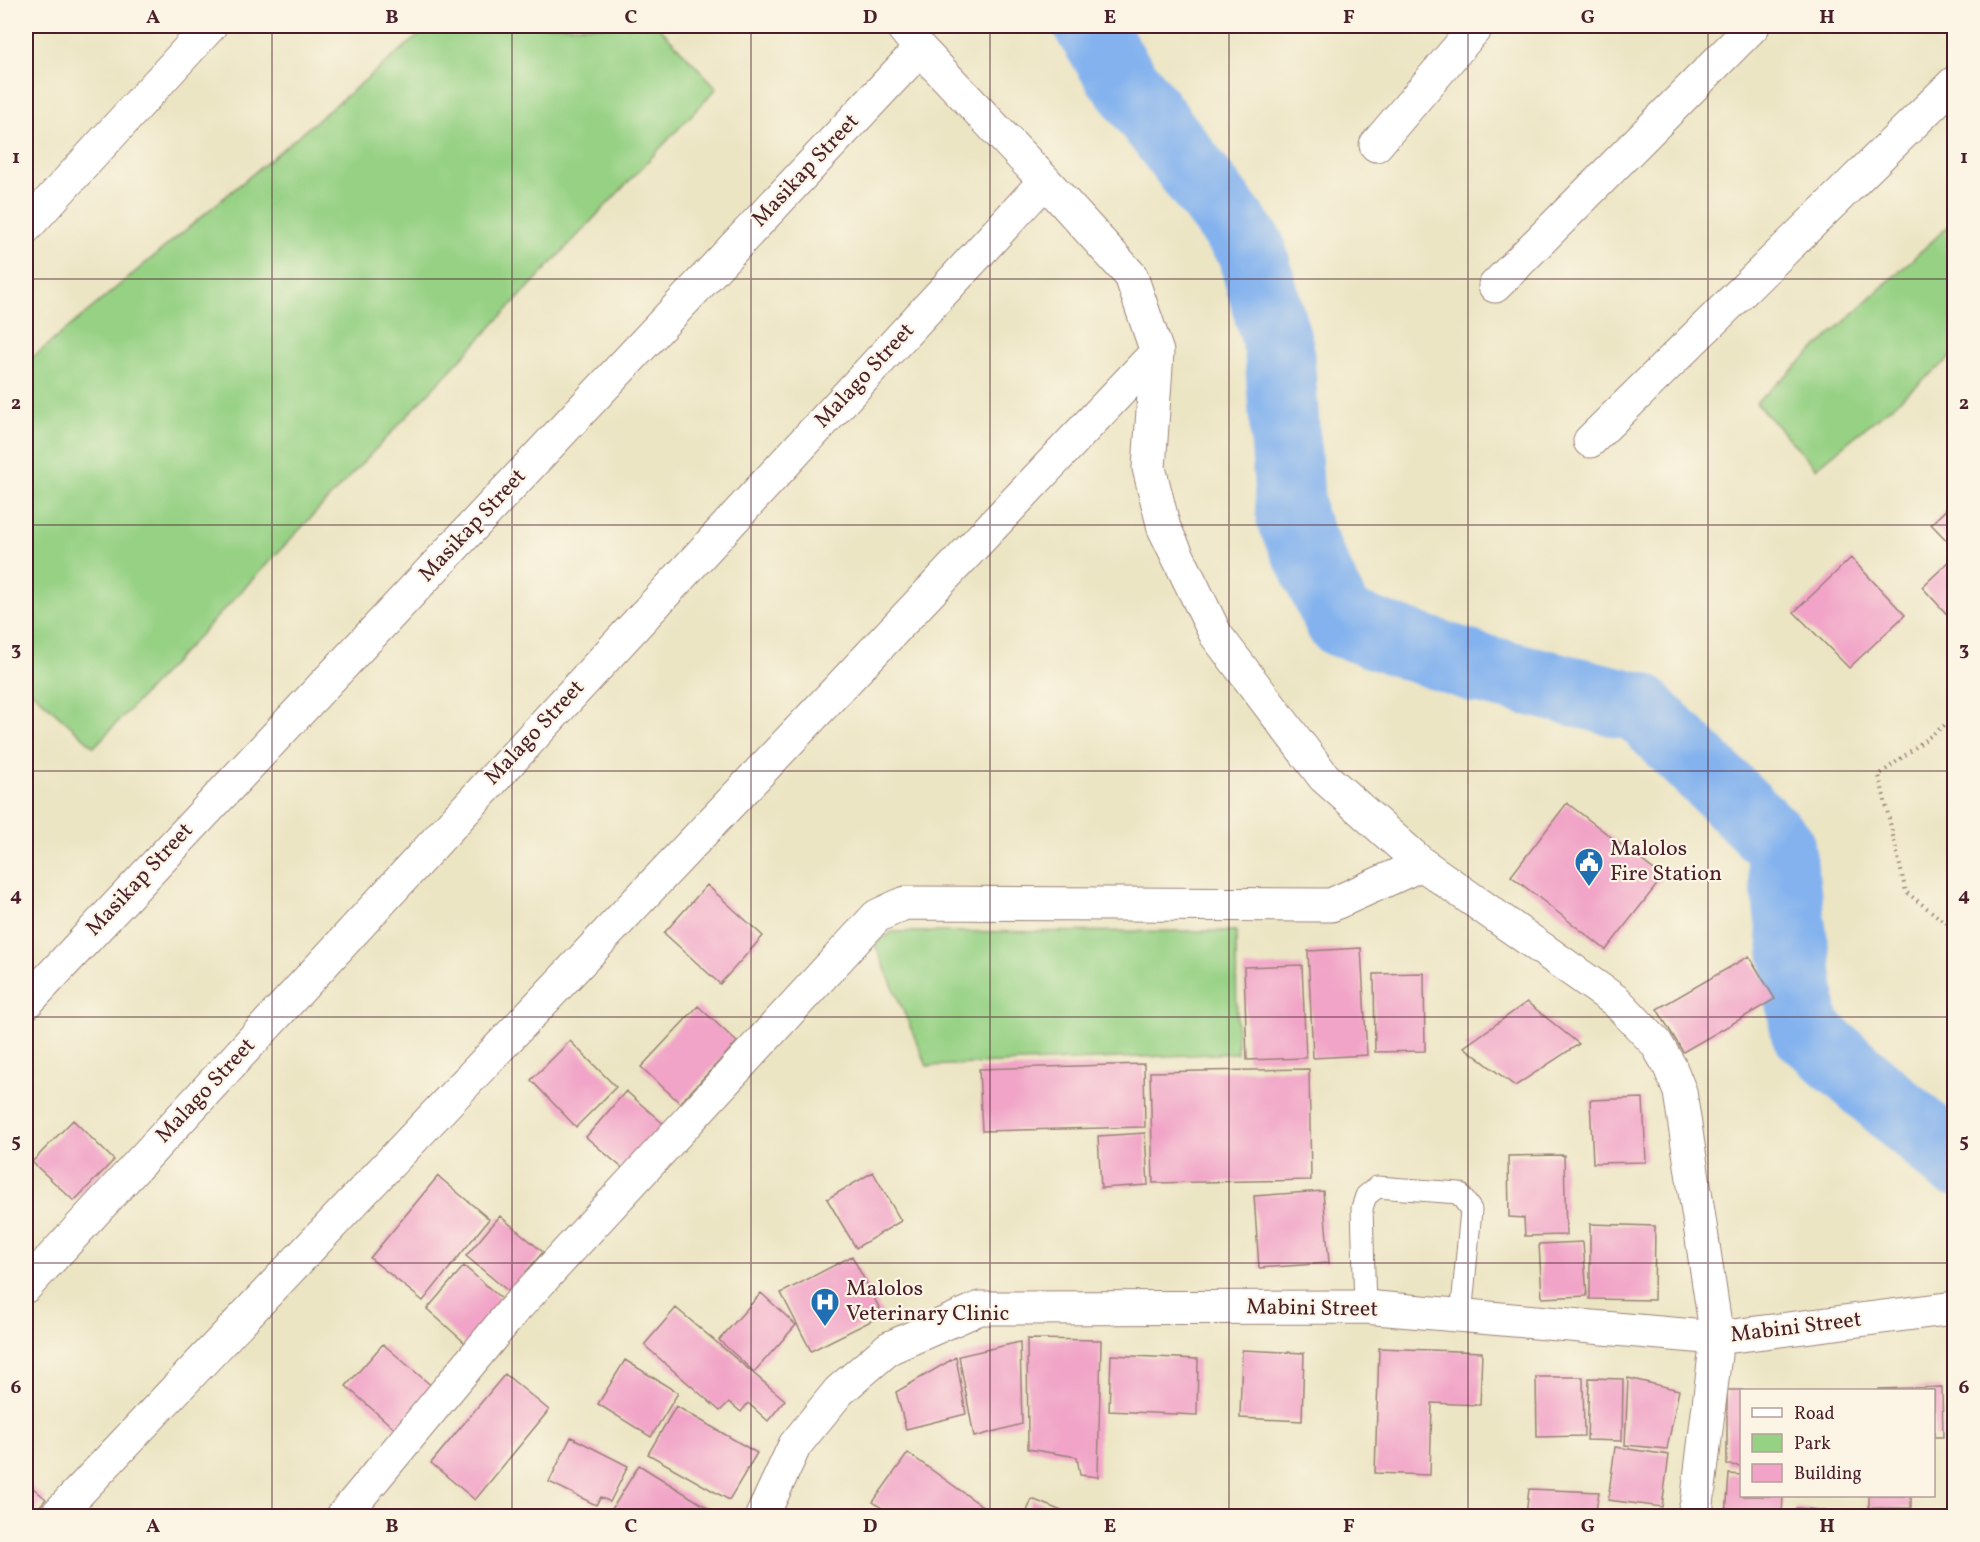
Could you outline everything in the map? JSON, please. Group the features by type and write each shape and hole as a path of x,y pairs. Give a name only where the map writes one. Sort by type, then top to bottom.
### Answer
{"street":[{"path":"26,227 210,26"},
{"path":"1376,145 1477,26"},
{"path":"1495,286 1753,26"},
{"path":"911,37 1131,276 1157,352 1149,468 1164,528 1216,634 1324,777 1422,864 1616,1001 1656,1043 1670,1067 1680,1092 1717,1338 1693,1516"},
{"name":"Masikap Street","path":"26,1002 911,37"},
{"path":"1590,441 1954,83"},
{"name":"Malago Street","path":"26,1286 1045,180"},
{"path":"56,1516 1157,352"},
{"path":"343,1516 512,1312 877,916 905,903 1331,905 1422,864"},
{"name":"Mabini Street","path":"762,1516 795,1444 839,1391 889,1348 980,1308 1365,1307 1717,1338 1954,1308"}],"lane":[{"path":"1365,1307 1362,1208 1366,1196 1377,1188 1459,1193 1471,1210 1461,1317"}],"path":[{"path":"1954,718 1879,775 1906,892 1954,928"}],"green space":[{"path":"430,26 658,26 717,88 94,747 26,686 26,363"},
{"path":"1954,221 1954,355 1816,468 1756,403"},
{"path":"1236,931 1237,1053 927,1066 875,945 892,932"}],"building":[{"path":"1954,502 1954,548 1931,524"},
{"path":"1954,557 1954,622 1922,587"},
{"path":"1851,558 1905,615 1849,668 1794,612"},
{"path":"1567,803 1663,877 1606,950 1511,876"},
{"path":"707,885 763,936 720,984 664,933"},
{"path":"1361,948 1367,1055 1313,1058 1308,951"},
{"path":"1749,956 1775,999 1683,1052 1657,1009"},
{"path":"1302,965 1306,1058 1247,1060 1244,967"},
{"path":"1424,973 1425,1051 1375,1052 1374,974"},
{"path":"1527,1002 1579,1044 1515,1086 1464,1047"},
{"path":"698,1006 737,1042 680,1103 641,1067"},
{"path":"570,1041 616,1087 576,1127 531,1080"},
{"path":"1144,1064 1145,1127 982,1131 979,1069"},
{"path":"1309,1069 1311,1180 1153,1183 1150,1072"},
{"path":"626,1091 667,1127 627,1172 586,1137"},
{"path":"1643,1098 1646,1162 1593,1163 1590,1100"},
{"path":"73,1120 114,1160 74,1201 32,1162"},
{"path":"1145,1133 1148,1185 1101,1188 1098,1136"},
{"path":"1564,1155 1566,1235 1525,1236 1524,1218 1509,1217 1508,1156"},
{"path":"873,1172 901,1221 856,1248 827,1199"},
{"path":"438,1176 489,1219 423,1301 370,1258"},
{"path":"1323,1191 1329,1263 1259,1268 1254,1196"},
{"path":"500,1216 543,1252 509,1292 466,1256"},
{"path":"1590,1224 1655,1226 1654,1300 1590,1299"},
{"path":"1583,1242 1587,1296 1542,1298 1539,1244"},
{"path":"852,1256 883,1315 811,1351 781,1293"},
{"path":"464,1266 511,1307 473,1350 427,1309"},
{"path":"761,1293 796,1325 754,1372 719,1340"},
{"path":"676,1308 785,1400 768,1421 748,1403 741,1412 729,1402 720,1411 644,1345"},
{"path":"1027,1339 1101,1340 1098,1477 1080,1475 1077,1457 1028,1449"},
{"path":"1020,1342 1022,1424 974,1437 959,1356"},
{"path":"383,1344 434,1388 397,1431 346,1386"},
{"path":"1379,1348 1482,1352 1480,1405 1432,1403 1430,1475 1375,1473"},
{"path":"1242,1350 1304,1353 1302,1421 1240,1418"},
{"path":"1111,1355 1198,1359 1197,1415 1109,1411"},
{"path":"956,1357 966,1414 906,1429 896,1392"},
{"path":"625,1360 678,1393 651,1437 598,1404"},
{"path":"505,1374 549,1410 475,1500 431,1463"},
{"path":"1536,1377 1583,1377 1584,1436 1537,1437"},
{"path":"1589,1378 1623,1379 1622,1441 1587,1440"},
{"path":"1628,1378 1679,1390 1667,1449 1625,1445"},
{"path":"1942,1387 1943,1437 1935,1437 1935,1389 1879,1389"},
{"path":"1727,1390 1740,1390 1740,1466 1727,1465"},
{"path":"676,1406 757,1453 729,1500 648,1454"},
{"path":"571,1437 628,1466 610,1502 601,1497 596,1505 549,1482"},
{"path":"1615,1447 1669,1455 1662,1507 1608,1500"},
{"path":"908,1453 989,1511 985,1516 894,1516 873,1502"},
{"path":"639,1465 716,1513 714,1516 624,1516 612,1509"},
{"path":"1729,1474 1740,1475 1740,1497 1783,1497 1782,1516 1726,1516"},
{"path":"26,1482 46,1499 31,1516 26,1516"},
{"path":"1529,1489 1599,1492 1595,1516 1526,1516"},
{"path":"1869,1497 1911,1497 1911,1508 1869,1508"},
{"path":"1032,1499 1074,1516 1025,1516"},
{"path":"1796,1508 1853,1513 1853,1516 1796,1516"}],"waterway":[{"path":"1089,26 1117,71 1251,249 1279,349 1291,518 1340,622 1477,668 1639,707 1780,846 1805,1030 1954,1161"}],"place":[{"name":"Malolos Fire Station","path":"1589,888"},
{"name":"Malolos Veterinary Clinic","path":"825,1328"}]}
